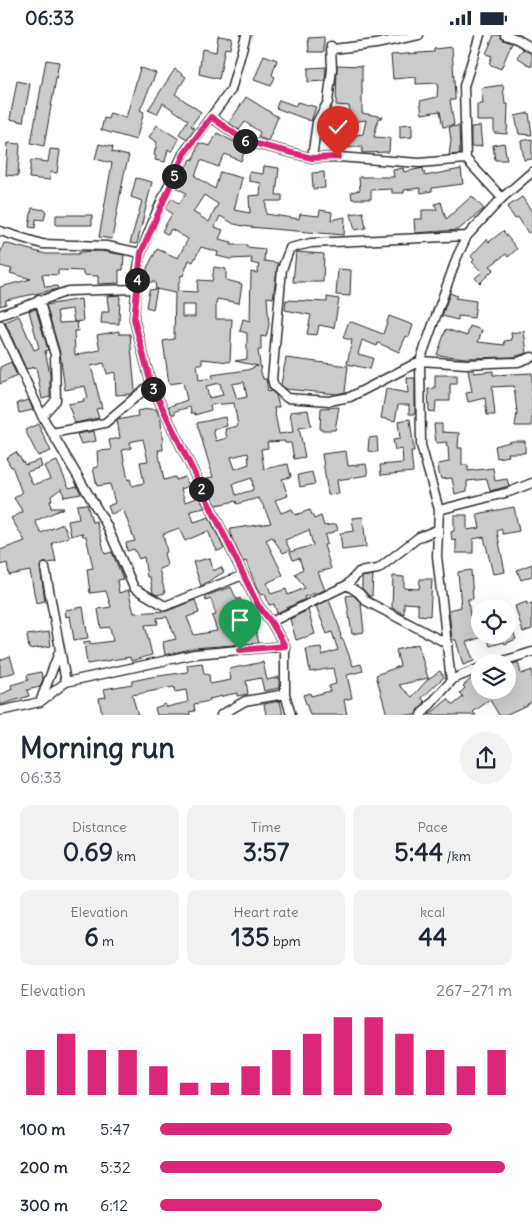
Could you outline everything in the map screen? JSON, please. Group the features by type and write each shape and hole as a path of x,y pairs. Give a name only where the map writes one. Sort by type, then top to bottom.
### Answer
{"street":[{"path":"246,35 231,90 184,154 141,253 134,319 151,384 258,605 271,622 285,646 285,694 292,715"},
{"path":"312,158 317,122 328,102 332,69 331,46 333,49 376,44 419,35"},
{"path":"480,35 464,86 466,159 502,198"},
{"path":"505,35 517,39 532,48"},
{"path":"211,117 245,141 312,158 338,157 419,163 466,159"},
{"path":"451,681 447,667 448,644 437,556 439,509 421,445 420,361 457,257 467,236 502,198 532,172"},
{"path":"0,231 42,243 107,246 141,253"},
{"path":"467,236 311,243 290,248 282,269 272,379 274,386 287,398 329,401 350,397 420,361 466,363 518,362 532,357"},
{"path":"0,315 39,299 68,291 136,289"},
{"path":"39,299 55,355 56,369 56,401 42,416"},
{"path":"0,325 42,416 106,523 134,588 143,595 165,606 243,575"},
{"path":"52,433 105,423 151,384"},
{"path":"439,509 509,492 532,483"},
{"path":"271,622 346,585 359,572 378,569 419,537 437,530"},
{"path":"45,569 66,682"},
{"path":"346,585 359,593 366,601 448,644"},
{"path":"0,711 40,703 66,682 195,654 285,646"},
{"path":"40,703 61,648"},
{"path":"516,657 532,652"},
{"path":"421,715 451,681 471,671"},
{"path":"220,715 245,701 285,694"}],"building":[{"path":"494,35 499,35 503,40 512,43 501,69 489,64 492,56 486,54"},
{"path":"218,36 232,38 230,49 225,48 219,79 199,74 202,49 216,52"},
{"path":"324,37 324,52 309,52 308,38"},
{"path":"452,47 455,100 450,100 454,125 443,127 440,111 422,114 420,101 437,97 438,83 416,84 416,77 393,79 391,55 434,52 434,49"},
{"path":"523,49 532,54 532,67 517,57"},
{"path":"264,55 277,60 272,75 275,77 271,86 254,80"},
{"path":"46,60 59,62 44,146 31,143"},
{"path":"337,65 362,66 362,113 383,117 378,119 374,137 390,138 389,152 362,153 362,146 340,149 328,148 329,133 342,134 342,137 363,134 366,120 351,122 349,106 336,105"},
{"path":"326,67 325,81 308,82 308,68"},
{"path":"140,68 156,73 140,110 144,112 136,140 101,130 104,118 108,119 110,113 126,118"},
{"path":"175,69 186,77 175,94 201,112 191,126 194,128 187,139 179,134 188,120 163,103 157,114 148,110"},
{"path":"17,81 30,84 23,122 10,119"},
{"path":"503,85 505,104 508,104 507,134 494,133 494,121 477,121 477,104 483,104 481,88"},
{"path":"246,97 278,117 268,141 258,137 260,132 245,122 239,130 229,123"},
{"path":"279,100 296,106 297,102 316,107 311,121 276,108"},
{"path":"529,113 532,135 519,134 515,116"},
{"path":"412,124 412,137 400,138 400,125"},
{"path":"157,125 179,139 172,152 168,149 165,162 155,160 156,156 154,155 157,142 149,137"},
{"path":"459,126 460,154 449,155 451,140 449,127"},
{"path":"480,126 482,146 471,147 471,127"},
{"path":"217,133 246,148 241,161 225,154 218,167 201,160 195,176 215,189 220,172 242,178 234,210 250,213 249,196 260,195 261,183 249,181 249,172 263,174 264,166 279,168 276,195 282,195 282,201 266,201 266,214 299,219 300,214 319,216 320,210 332,212 331,220 345,217 344,235 249,227 234,224 220,216 215,227 223,230 219,239 232,242 231,245 247,245 247,247 265,249 264,261 278,263 273,298 267,297 269,325 266,337 261,336 261,350 258,350 261,372 263,379 266,379 268,392 271,391 276,395 279,407 274,408 279,434 293,432 290,412 308,410 311,426 299,428 305,457 294,459 291,443 285,443 285,441 267,442 268,448 261,449 264,469 288,464 291,477 282,479 288,496 275,500 281,513 292,509 295,515 310,510 314,519 321,516 324,526 336,524 338,530 325,535 327,544 324,545 331,569 318,572 325,590 304,597 305,599 277,613 274,604 269,605 265,594 261,595 258,591 246,561 243,562 232,539 230,529 271,523 263,505 258,498 237,504 236,501 216,505 209,492 211,491 207,478 213,477 197,423 225,417 227,426 213,429 216,441 227,438 225,429 238,426 234,403 210,405 211,410 195,415 195,413 191,413 190,407 175,411 175,414 172,414 168,407 187,400 183,382 169,384 163,341 174,339 175,293 156,289 155,282 147,282 147,268 157,249 178,258 188,239 171,229 168,235 162,231 172,214 165,208 172,198 179,204 186,193 177,188 182,179 179,177 191,159 193,160 199,143 210,146","holes":["204,195 218,204 209,222 193,212","201,247 218,252 217,256 230,259 252,258 251,263 259,265 257,273 251,272 250,321 243,319 240,331 247,333 247,359 235,361 258,366 247,370 212,375 213,378 199,380 197,364 202,364 202,359 230,362 232,319 216,319 216,304 217,299 239,303 242,284 226,280 226,269 214,267 212,281 198,280 197,292 177,291 181,275 183,276 189,260 193,262","182,305 195,305 195,317 182,317","244,382 247,397 237,399 232,384","220,383 223,395 209,398 206,386","248,453 249,464 235,469 231,457","252,478 253,490 236,495 233,484","309,530 313,545 290,552 293,560 299,558 303,569 295,574 305,588 288,595 286,589 271,594 267,583 283,575 266,540 272,537 283,553 290,550 285,540"]},
{"path":"532,139 532,159 524,160 521,141"},
{"path":"8,143 20,144 18,176 6,175"},
{"path":"504,143 507,160 495,160 493,145"},
{"path":"99,144 113,147 112,152 129,156 112,239 99,237 112,163 95,159"},
{"path":"50,149 60,150 57,173 51,172 50,180 29,178 31,160 48,162"},
{"path":"403,168 404,172 423,168 425,176 461,169 463,184 432,188 432,191 421,193 420,188 404,190 404,193 392,193 392,189 371,190 371,199 352,199 351,192 360,190 359,177 394,177 393,170"},
{"path":"324,172 325,188 313,189 312,173"},
{"path":"136,178 152,182 137,244 130,243 142,201 131,197"},
{"path":"472,196 484,209 458,230 415,233 414,219 422,219 422,210 437,210 435,204 441,202 446,219"},
{"path":"522,197 532,212 532,230 528,233 518,217 515,219 507,207"},
{"path":"32,208 46,210 44,220 36,219 35,228 29,227"},
{"path":"363,212 366,228 355,230 351,214"},
{"path":"56,215 92,215 92,225 56,225"},
{"path":"503,231 517,249 508,257 506,254 490,266 494,269 480,283 475,278 482,272 472,262 474,260 471,256 487,239 489,242"},
{"path":"4,243 46,254 79,254 79,252 101,251 124,255 123,270 119,270 119,283 98,284 98,276 83,275 83,271 58,270 58,275 42,274 45,287 57,286 58,289 6,300 6,304 0,306 0,287 31,279 10,273 12,269 0,266 0,254"},
{"path":"296,252 324,254 323,282 293,282"},
{"path":"338,269 351,270 350,296 336,295"},
{"path":"157,289 153,309 146,307 149,290"},
{"path":"450,293 457,296 455,298 476,301 474,318 458,316 458,320 442,316"},
{"path":"120,295 119,324 101,323 102,312 109,312 107,296"},
{"path":"327,297 339,299 334,328 319,325 317,335 307,334 311,315 285,310 286,300 327,302"},
{"path":"81,299 83,321 74,322 72,309 57,311 59,323 77,322 78,331 74,331 75,355 100,350 97,335 119,331 119,334 130,334 135,391 131,394 116,395 115,372 107,374 104,363 91,366 102,408 96,409 99,418 75,423 68,404 84,401 83,399 88,398 85,386 65,390 60,353 46,305"},
{"path":"36,309 48,350 45,351 50,374 50,397 42,399 36,367 26,369 5,322 19,316 34,350 39,348 29,311"},
{"path":"389,316 413,325 409,337 406,336 399,352 378,343 377,346 362,340 358,354 373,358 370,369 347,364 352,340 343,338 349,321 383,334"},
{"path":"470,326 482,330 478,342 505,345 504,341 512,340 511,333 524,331 527,353 513,357 466,358 437,355 446,329 467,336"},
{"path":"286,358 348,366 345,392 337,394 285,389 281,384"},
{"path":"11,362 17,376 0,384 0,367"},
{"path":"468,370 474,370 474,373 493,371 493,375 532,373 532,426 515,426 517,413 514,386 492,387 495,415 487,415 485,398 468,402 466,393 472,392"},
{"path":"435,375 457,375 457,384 450,384 450,401 436,401 435,412 429,411 428,389 435,388"},
{"path":"407,378 415,378 415,414 409,414 409,405 398,405 395,421 381,418 386,389 408,393"},
{"path":"29,400 33,410 19,413 17,403"},
{"path":"339,407 335,430 320,430 321,408"},
{"path":"156,409 161,421 163,450 158,450 164,480 175,477 176,480 185,477 189,486 181,489 185,502 200,497 205,508 190,511 194,522 209,517 224,549 217,551 208,531 185,541 179,528 163,534 167,552 164,553 167,566 159,569 165,593 157,595 153,593 150,577 147,577 144,557 139,559 134,549 127,551 126,543 135,541 123,509 111,514 108,506 115,503 110,484 97,486 93,468 98,467 97,451 111,450 109,440 120,438 117,420 138,416 137,411","holes":["143,439 148,461 140,462 144,483 132,486 130,479 128,480 122,450 131,448 130,442"]},
{"path":"410,419 414,451 411,451 413,472 381,475 380,465 403,463 402,449 395,450 393,440 400,439 398,421"},
{"path":"38,424 51,451 38,456 25,430"},
{"path":"434,424 442,424 442,432 459,433 458,448 462,448 462,465 468,465 468,471 493,468 495,481 507,479 509,486 490,491 487,479 467,481 467,491 455,494 452,478 441,479 439,473 438,464 449,462 448,446 446,446 447,442 436,443"},
{"path":"94,431 96,441 81,444 77,434"},
{"path":"377,437 378,452 368,451 369,438"},
{"path":"513,441 525,441 525,453 508,453 509,456 497,458 495,446"},
{"path":"346,451 348,466 366,464 368,475 337,480 339,494 328,495 322,454"},
{"path":"16,452 25,465 40,460 42,467 27,472 33,485 50,479 44,466 57,461 69,488 77,486 81,494 64,497 62,488 51,496 52,500 50,501 51,508 64,508 35,521 41,533 63,524 69,537 52,543 56,562 44,563 40,566 45,601 36,603 30,571 9,575 7,563 0,565 0,550 25,541 11,518 23,512 14,498 22,493 12,466 6,458"},
{"path":"312,472 315,484 300,487 298,475"},
{"path":"87,504 92,522 96,521 105,554 112,552 122,576 123,579 117,580 119,593 128,590 134,613 167,611 195,600 199,613 187,617 194,635 217,631 212,616 216,615 211,599 206,601 205,596 231,587 237,600 240,598 244,609 235,613 238,623 252,619 259,643 194,648 165,655 163,642 176,639 167,617 157,618 158,624 145,625 152,655 131,661 130,657 87,664 84,642 90,641 90,644 113,641 110,627 101,628 98,609 111,607 106,591 90,593 87,569 93,568 86,536 83,536 82,533 71,536 68,521 79,519 77,505"},
{"path":"514,507 519,531 503,534 501,529 497,531 505,572 493,574 484,537 473,539 473,553 456,553 456,540 452,541 451,532 454,531 454,515 467,515 467,530 480,528 477,514"},
{"path":"363,517 366,547 342,550 340,533 354,531 352,518"},
{"path":"210,558 213,571 221,567 224,572 201,586 193,562"},
{"path":"532,564 532,576 521,580 517,570"},
{"path":"471,570 473,599 468,599 471,616 471,641 466,642 471,654 471,662 463,665 456,640 452,640 449,610 461,607 458,572"},
{"path":"373,575 372,596 369,596 362,588 362,577"},
{"path":"393,576 404,577 404,588 419,589 420,579 432,579 430,616 418,615 418,604 404,603 404,614 392,608"},
{"path":"353,595 361,603 364,632 352,634 346,596"},
{"path":"329,600 340,629 341,640 343,639 353,666 361,664 363,671 347,675 352,698 344,700 347,715 310,715 303,695 310,693 311,696 330,691 329,686 336,684 333,668 310,672 306,649 321,647 322,655 338,650 332,632 327,634 316,606"},
{"path":"527,602 527,605 532,603 532,629 523,632 516,606"},
{"path":"83,607 88,638 74,640 70,616 66,617 65,610"},
{"path":"308,610 315,634 296,640 290,619"},
{"path":"49,632 51,646 29,649 27,635"},
{"path":"418,644 428,678 399,685 412,697 428,679 440,671 444,677 422,698 425,702 415,715 387,715 376,675 400,666 396,650"},
{"path":"10,656 15,672 0,677 0,660"},
{"path":"263,662 267,680 279,677 279,688 264,691 261,678 246,681 248,694 237,696 237,693 194,704 195,711 189,712 190,715 157,715 155,708 165,704 167,707 188,702 186,690 175,692 174,687 132,695 138,715 102,715 99,698 106,697 104,689 132,684 132,681 151,677 188,672 187,665 202,663 204,674 209,675 210,684 231,680 229,669"},
{"path":"518,662 521,674 532,670 532,701 525,706 505,715 499,715 490,700 473,712 476,715 429,715 448,699 453,705 463,697 460,693 465,688 463,686 471,679 471,699 516,699 516,663"},
{"path":"41,672 43,679 40,687 27,690 29,696 0,705 0,695 12,689 11,685 28,680 27,675"},
{"path":"280,701 283,715 266,715 264,704"}],"route":[{"path":"240,650 285,646 271,622 258,605 151,384 134,319 138,268 141,253 157,211 184,154 211,117 245,141 312,158 338,157"}]}
